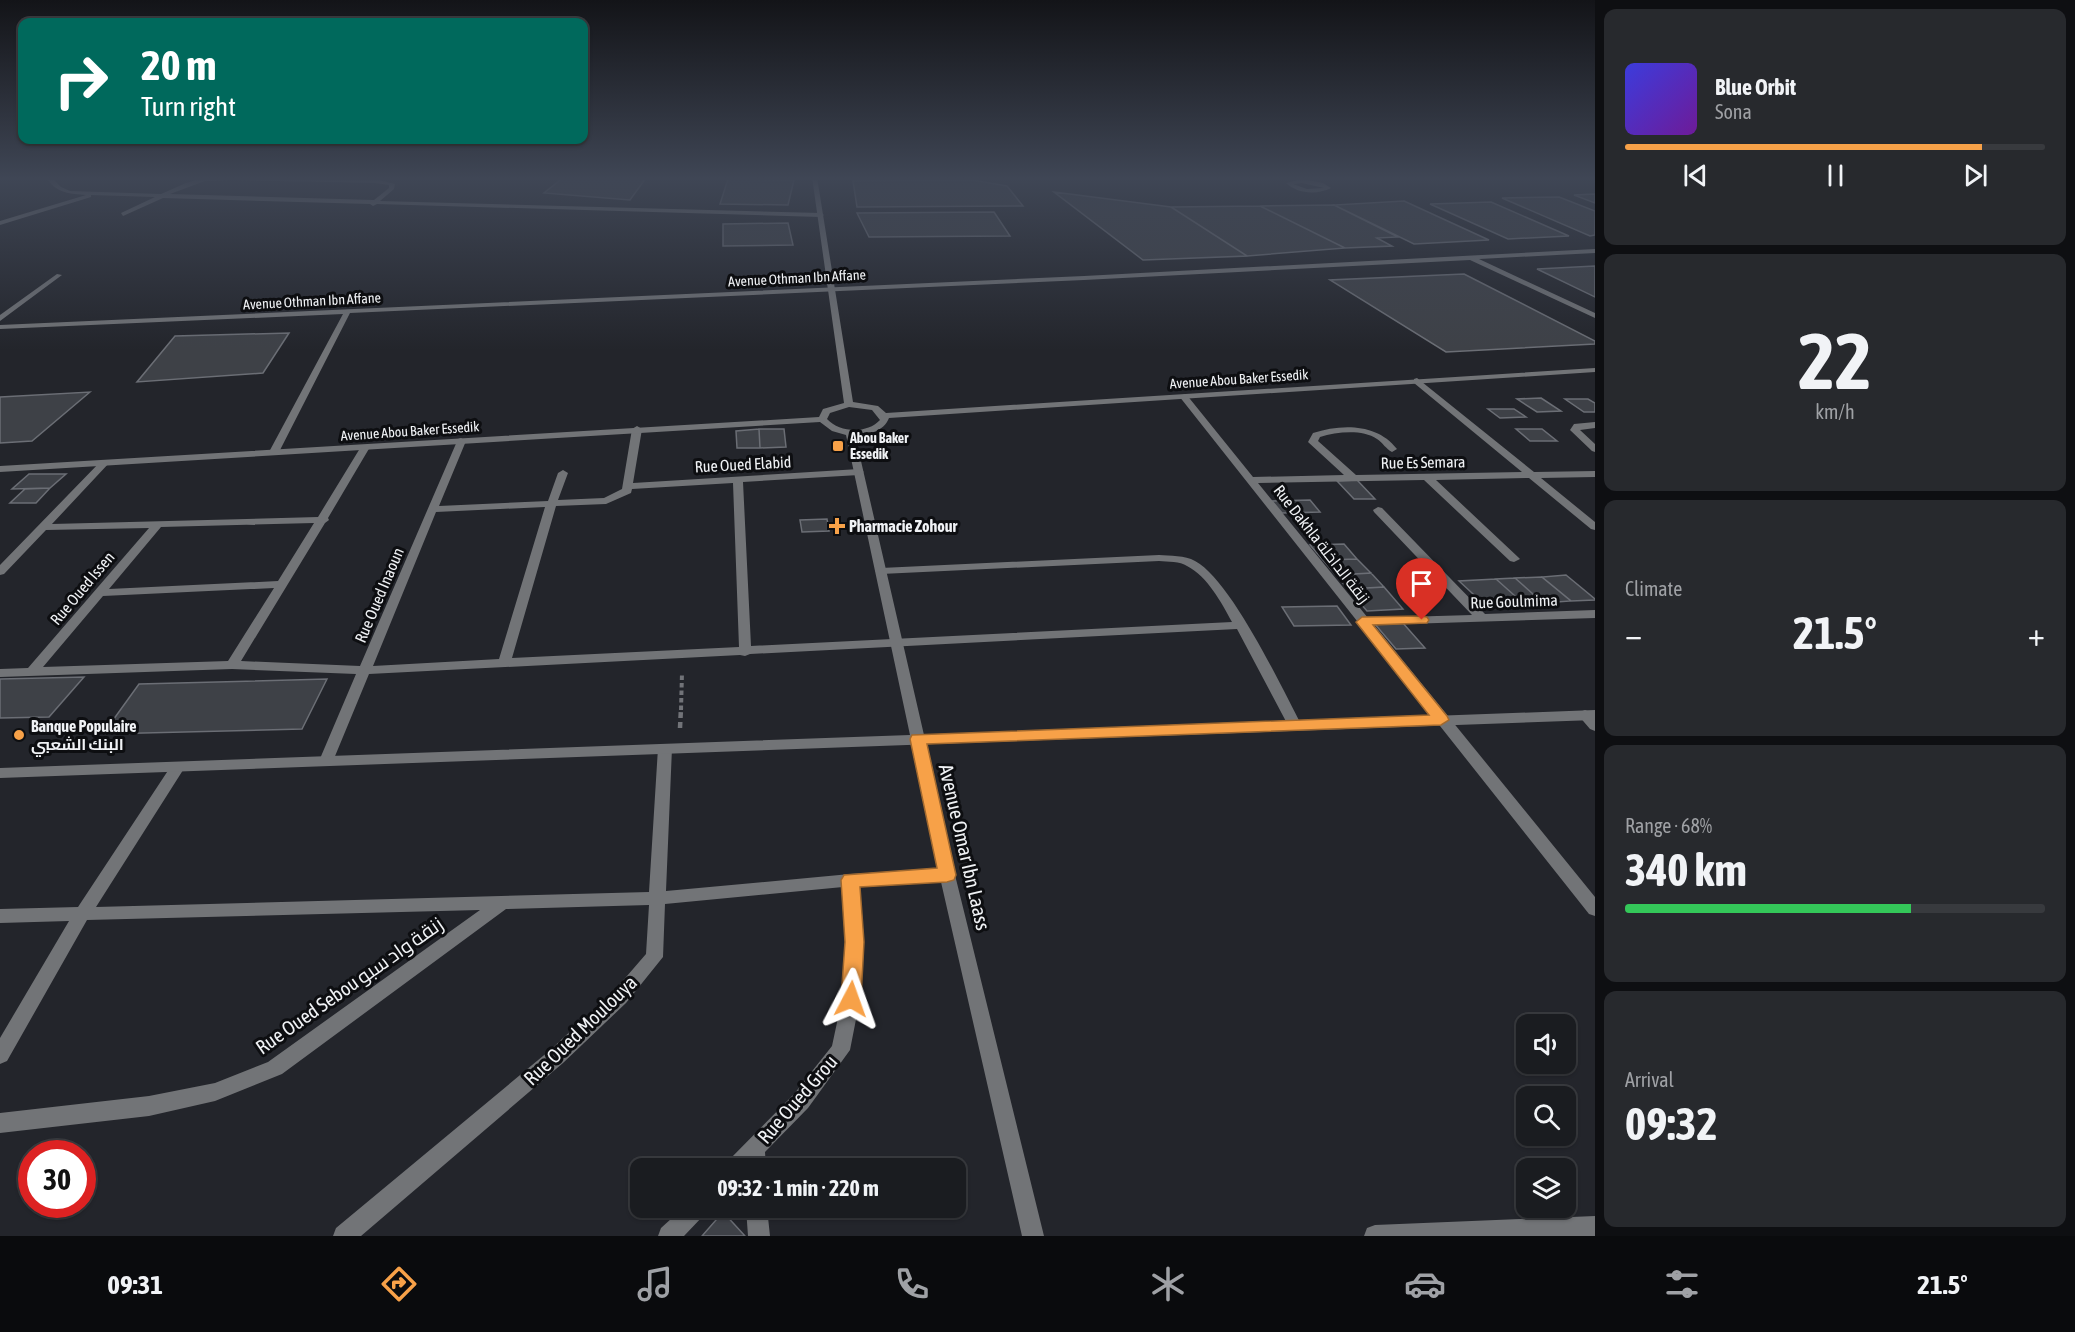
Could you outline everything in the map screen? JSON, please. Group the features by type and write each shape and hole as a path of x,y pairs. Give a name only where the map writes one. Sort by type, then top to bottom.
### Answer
{"street":[{"path":"824,235 849,404"},
{"name":"Avenue Othman Ibn Affane","path":"0,327 1084,278 1595,251"},
{"path":"1471,257 1595,316"},
{"path":"0,319 59,275"},
{"path":"274,452 348,311"},
{"name":"Avenue Abou Baker Essedik","path":"884,416 1595,370"},
{"path":"1417,381 1595,527"},
{"name":"Rue Dakhla زنقة الداخلة","path":"1183,396 1362,622 1595,909"},
{"path":"849,404 875,408 884,416 885,420 877,428 850,432 831,428 822,419 826,411 832,407 849,404"},
{"name":"Avenue Abou Baker Essedik","path":"0,469 822,419"},
{"path":"1595,424 1577,426 1575,430 1595,449"},
{"path":"433,509 551,505 606,501 620,496 628,486 637,429"},
{"path":"1353,478 1313,442 1316,435 1332,431 1370,433 1383,439 1392,449"},
{"name":"Avenue Omar Ibn Laass","path":"850,432 947,875 1034,1236"},
{"name":"Rue Oued Inaoun","path":"326,761 461,441"},
{"path":"232,665 281,584 324,520 365,447"},
{"path":"0,572 105,462"},
{"name":"Rue Oued Elabid","path":"628,486 859,472"},
{"path":"505,661 551,505 563,473"},
{"name":"Rue Es Semara","path":"1251,480 1595,474"},
{"path":"1427,477 1514,559"},
{"path":"738,480 745,651"},
{"path":"1378,510 1483,619"},
{"path":"43,527 324,520"},
{"name":"Rue Oued Issen","path":"32,672 157,525"},
{"path":"881,571 1130,559 1177,560 1191,563 1202,571 1219,591 1295,726"},
{"path":"99,593 281,584"},
{"name":"Rue Goulmima","path":"1362,622 1595,614"},
{"path":"0,673 232,665 366,670 505,661 898,644 1239,625"},
{"path":"0,773 1590,715 1595,726"},
{"name":"Rue Oued Moulouya","path":"344,1236 556,1057 620,997 654,957 657,898 672,748"},
{"path":"0,1055 82,914 178,766"},
{"path":"0,916 657,898 850,880 947,875"},
{"name":"Rue Oued Grou","path":"755,1158 841,1050 851,999 855,942 850,880"},
{"name":"Rue Oued Sebou زنقة واد سبو","path":"0,1123 149,1106 215,1092 275,1068 503,902"},
{"path":"669,1236 687,1218"},
{"path":"758,1218 759,1236"},
{"path":"1375,1236 1595,1227"}],"path":[{"path":"672,748 682,654"}],"building":[{"path":"723,235 791,235 793,245 723,246"},
{"path":"868,235 1010,236 869,237"},
{"path":"1110,235 1214,235 1247,256 1143,260"},
{"path":"1214,235 1318,235 1345,248 1247,256"},
{"path":"1318,235 1393,235 1398,237 1377,238 1392,246 1345,248"},
{"path":"1395,235 1477,235 1489,240 1414,244"},
{"path":"1498,235 1569,236 1508,239"},
{"path":"1595,266 1595,297 1537,269"},
{"path":"1464,274 1595,341 1595,344 1446,352 1330,280"},
{"path":"289,333 263,373 137,382 175,336"},
{"path":"90,392 32,441 0,443 0,397"},
{"path":"1541,398 1561,411 1537,412 1517,399"},
{"path":"1565,399 1588,399 1595,403 1595,412 1584,412"},
{"path":"1488,409 1514,409 1526,417 1500,418"},
{"path":"759,429 760,448 737,448 736,431"},
{"path":"759,429 784,429 786,447 760,448"},
{"path":"1516,429 1542,429 1557,441 1530,441"},
{"path":"29,474 66,474 50,488 12,489"},
{"path":"1357,480 1375,499 1354,499 1337,481"},
{"path":"50,488 36,503 10,503 25,489"},
{"path":"1310,500 1320,512 1282,513 1272,501"},
{"path":"827,519 829,531 802,532 800,520"},
{"path":"1344,544 1357,559 1323,560 1310,545"},
{"path":"1357,559 1371,573 1336,575 1323,560"},
{"path":"1371,573 1384,587 1348,589 1336,575"},
{"path":"1566,575 1595,600 1571,601 1542,577"},
{"path":"1542,577 1571,601 1543,603 1515,578"},
{"path":"1515,578 1543,603 1524,604 1496,579"},
{"path":"1496,579 1524,604 1486,606 1459,581"},
{"path":"1384,587 1403,609 1367,611 1348,589"},
{"path":"1337,606 1351,625 1294,626 1282,607"},
{"path":"1402,622 1425,648 1396,649 1374,623"},
{"path":"84,677 49,717 0,718 0,679"},
{"path":"327,679 302,729 103,734 139,684"},
{"path":"718,1218 728,1218 745,1236 702,1236"}],"place":[{"name":"Abou Baker Essedik","path":"838,446"},
{"name":"Pharmacie Zohour","path":"837,526"},
{"name":"Banque Populaire البنك الشعبي","path":"19,735"}],"route":[{"path":"851,999 855,942 850,880 947,875 918,739 1441,720 1362,622 1422,620"}]}
